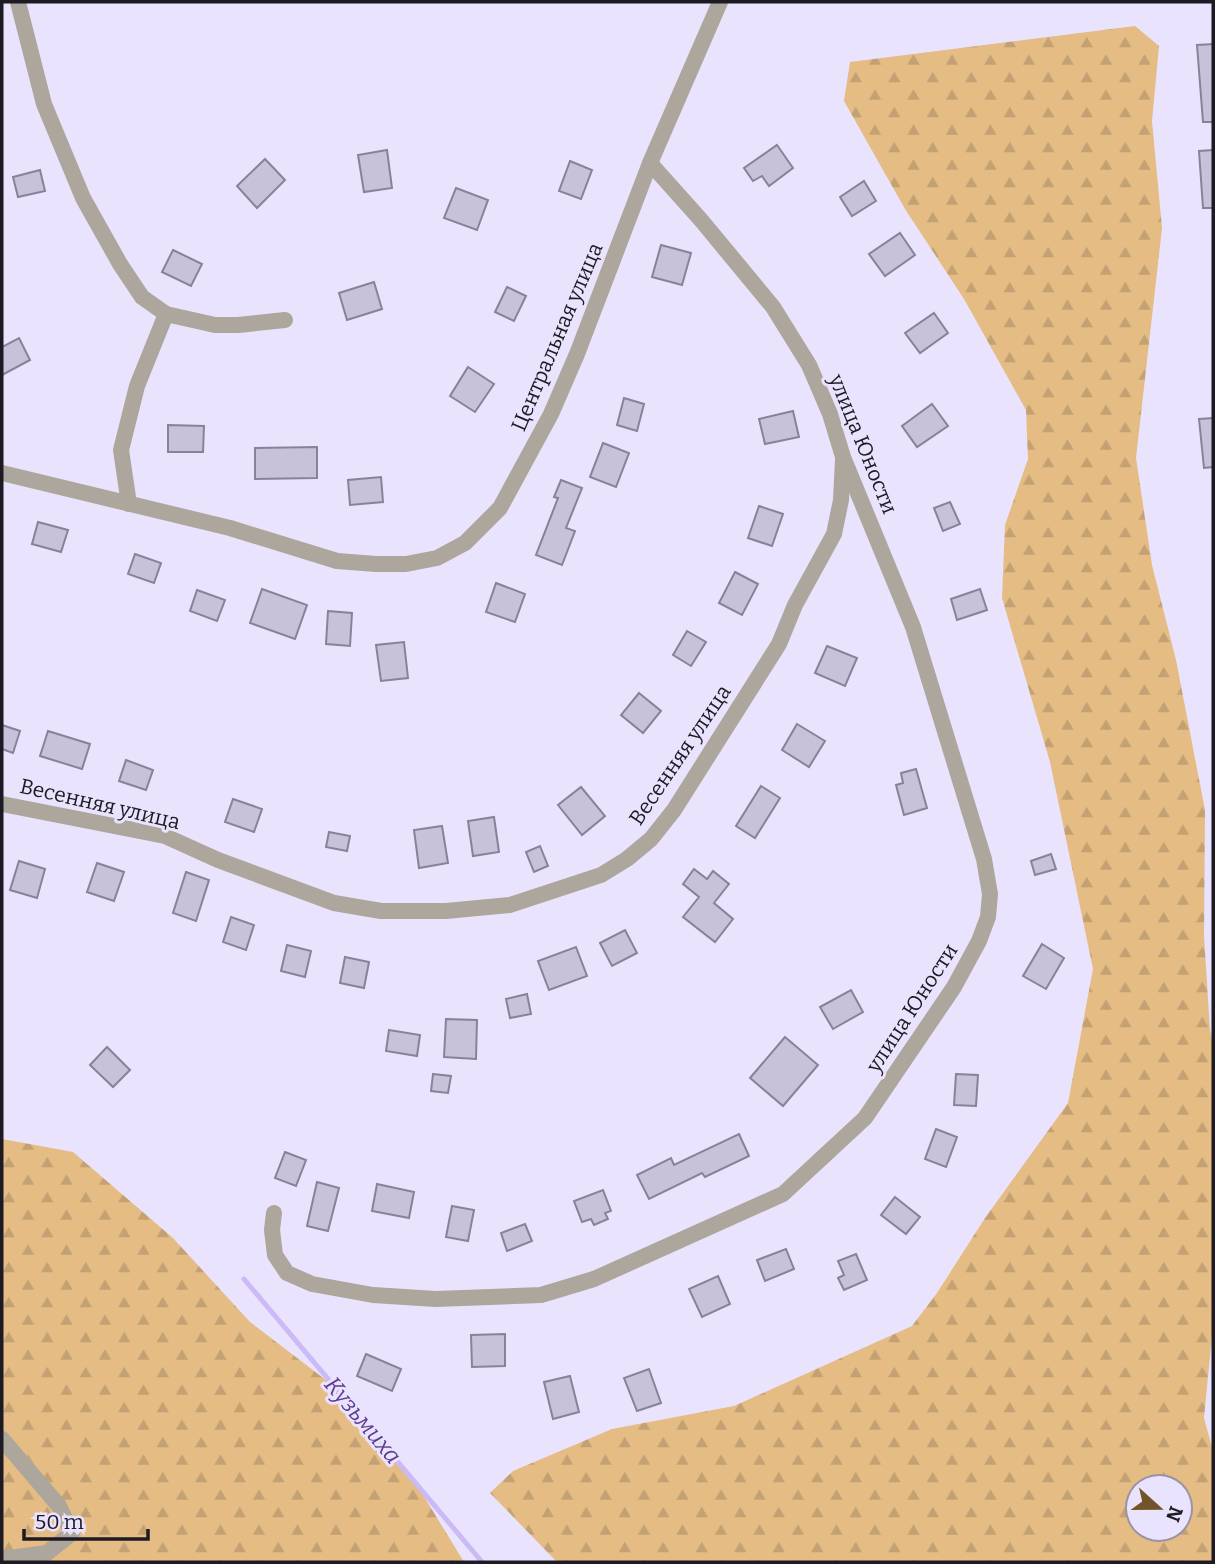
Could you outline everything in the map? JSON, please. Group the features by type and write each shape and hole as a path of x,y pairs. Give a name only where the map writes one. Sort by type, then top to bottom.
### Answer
{"street":[{"path":"18,2 44,104 83,198 142,297 166,314 215,325 238,326 285,320"},
{"name":"Центральная улица","path":"2,473 229,528 337,561 406,564 437,558 465,543 500,508 551,414 577,354 650,163 720,2"},
{"name":"улица Юности","path":"274,1213 272,1230 275,1255 287,1273 312,1284 336,1289 373,1295 436,1298 541,1295 594,1279 783,1194 864,1118 954,987 979,941 988,917 990,894 984,859 912,627 809,365 773,307 650,163"},
{"path":"129,504 121,450 137,386 166,314"},
{"name":"Весенняя улица","path":"2,804 165,836 218,860 334,903 381,911 446,911 510,905 601,875 627,859 651,839 674,810 779,645 795,605 834,534 841,500 843,457"},
{"path":"2,1439 59,1506 72,1533 47,1553 2,1559"}],"green space":[{"path":"1135,26 1159,46 1152,121 1162,228 1136,458 1152,565 1176,660 1205,810 1204,936 1213,1043 1213,1325 1204,1418 1213,1451 1213,1562 557,1562 490,1493 513,1471 612,1429 734,1406 912,1326 1068,1103 1093,969 1050,762 1002,598 1005,525 1028,459 1026,410 964,299 905,209 844,101 850,62"},
{"path":"2,1139 73,1152 173,1238 250,1322 335,1387 420,1490 464,1562 2,1562"}],"building":[{"path":"1213,44 1213,122 1203,122 1197,45"},
{"path":"777,145 793,168 769,186 762,176 753,181 744,168"},
{"path":"387,150 392,188 364,192 358,155"},
{"path":"1213,150 1213,208 1203,208 1199,151"},
{"path":"265,159 285,180 257,208 237,186"},
{"path":"570,161 592,170 581,199 559,191"},
{"path":"40,170 45,191 18,197 13,177"},
{"path":"864,181 876,201 852,216 840,197"},
{"path":"456,188 488,200 477,230 444,218"},
{"path":"900,233 915,255 885,276 869,254"},
{"path":"661,245 691,253 682,285 652,277"},
{"path":"173,250 202,264 191,286 162,272"},
{"path":"374,282 382,309 347,320 339,293"},
{"path":"507,287 526,296 514,321 495,312"},
{"path":"934,313 948,333 920,353 905,333"},
{"path":"19,338 30,360 2,375 2,347"},
{"path":"468,367 494,384 475,412 450,396"},
{"path":"624,398 644,404 637,431 617,425"},
{"path":"932,404 948,426 917,447 902,426"},
{"path":"793,411 799,437 765,444 759,419"},
{"path":"1213,418 1213,467 1204,468 1199,419"},
{"path":"168,425 204,426 203,452 168,452"},
{"path":"603,443 629,453 616,487 590,477"},
{"path":"317,447 317,478 255,479 255,448"},
{"path":"381,477 383,502 350,505 348,480"},
{"path":"561,480 582,488 566,528 575,531 562,565 536,555 558,498 554,497"},
{"path":"950,502 960,524 943,531 934,508"},
{"path":"759,506 783,514 772,546 748,538"},
{"path":"38,522 68,530 61,552 32,544"},
{"path":"135,554 161,563 154,583 128,574"},
{"path":"735,572 758,584 742,615 719,603"},
{"path":"496,583 525,594 515,622 486,612"},
{"path":"262,589 307,605 295,639 250,623"},
{"path":"980,589 987,610 957,620 951,599"},
{"path":"197,590 225,600 217,621 190,611"},
{"path":"328,611 352,613 350,646 326,644"},
{"path":"687,631 706,642 691,666 673,655"},
{"path":"404,642 408,678 381,681 376,645"},
{"path":"827,646 857,658 845,686 815,673"},
{"path":"639,693 661,711 643,733 621,715"},
{"path":"797,724 825,741 809,767 782,750"},
{"path":"2,725 20,731 13,753 2,749"},
{"path":"48,731 90,744 82,769 40,756"},
{"path":"126,760 153,770 146,790 119,781"},
{"path":"916,769 927,808 904,815 896,785 903,783 901,773"},
{"path":"761,786 780,798 755,838 736,826"},
{"path":"581,787 605,816 582,835 558,805"},
{"path":"233,799 262,809 254,832 225,822"},
{"path":"494,817 499,852 473,856 468,821"},
{"path":"442,826 448,863 419,868 414,830"},
{"path":"329,832 350,836 347,851 326,847"},
{"path":"540,846 548,866 534,872 526,852"},
{"path":"1051,854 1056,869 1035,875 1031,861"},
{"path":"19,861 45,869 37,898 10,890"},
{"path":"97,863 124,872 114,901 87,892"},
{"path":"694,869 707,879 713,871 729,884 714,903 733,919 715,942 683,917 699,897 683,884"},
{"path":"186,872 209,880 196,921 173,913"},
{"path":"231,917 254,925 246,950 223,942"},
{"path":"625,930 637,953 612,966 600,943"},
{"path":"1042,944 1064,958 1046,989 1023,976"},
{"path":"287,945 311,951 305,977 281,971"},
{"path":"576,947 587,976 549,990 538,961"},
{"path":"345,957 369,962 364,988 340,983"},
{"path":"851,990 863,1012 833,1029 820,1007"},
{"path":"527,994 531,1014 510,1018 506,999"},
{"path":"446,1019 477,1020 476,1059 444,1057"},
{"path":"389,1030 420,1035 417,1056 386,1051"},
{"path":"785,1037 818,1065 783,1106 750,1078"},
{"path":"107,1047 130,1070 113,1087 90,1065"},
{"path":"433,1074 451,1076 448,1093 431,1091"},
{"path":"956,1074 978,1075 976,1106 954,1105"},
{"path":"936,1129 957,1137 946,1167 925,1159"},
{"path":"739,1134 749,1156 705,1177 702,1173 649,1199 637,1175 671,1158 674,1165"},
{"path":"285,1152 306,1160 296,1186 275,1178"},
{"path":"317,1182 339,1188 328,1231 307,1226"},
{"path":"377,1184 414,1192 409,1218 372,1211"},
{"path":"603,1190 611,1211 605,1213 608,1219 594,1225 591,1219 582,1222 574,1201"},
{"path":"895,1197 920,1217 906,1234 881,1215"},
{"path":"452,1206 474,1210 468,1241 446,1237"},
{"path":"525,1224 532,1241 507,1251 501,1233"},
{"path":"786,1249 794,1269 765,1281 757,1260"},
{"path":"856,1254 867,1280 844,1290 838,1278 844,1275 838,1261"},
{"path":"718,1276 730,1304 702,1317 689,1289"},
{"path":"505,1334 505,1366 472,1367 471,1335"},
{"path":"366,1354 401,1369 392,1391 357,1376"},
{"path":"649,1369 661,1403 637,1411 624,1378"},
{"path":"570,1376 579,1412 553,1419 544,1382"}],"waterway":[{"name":"Кузьмиха","path":"244,1279 482,1562"}]}
